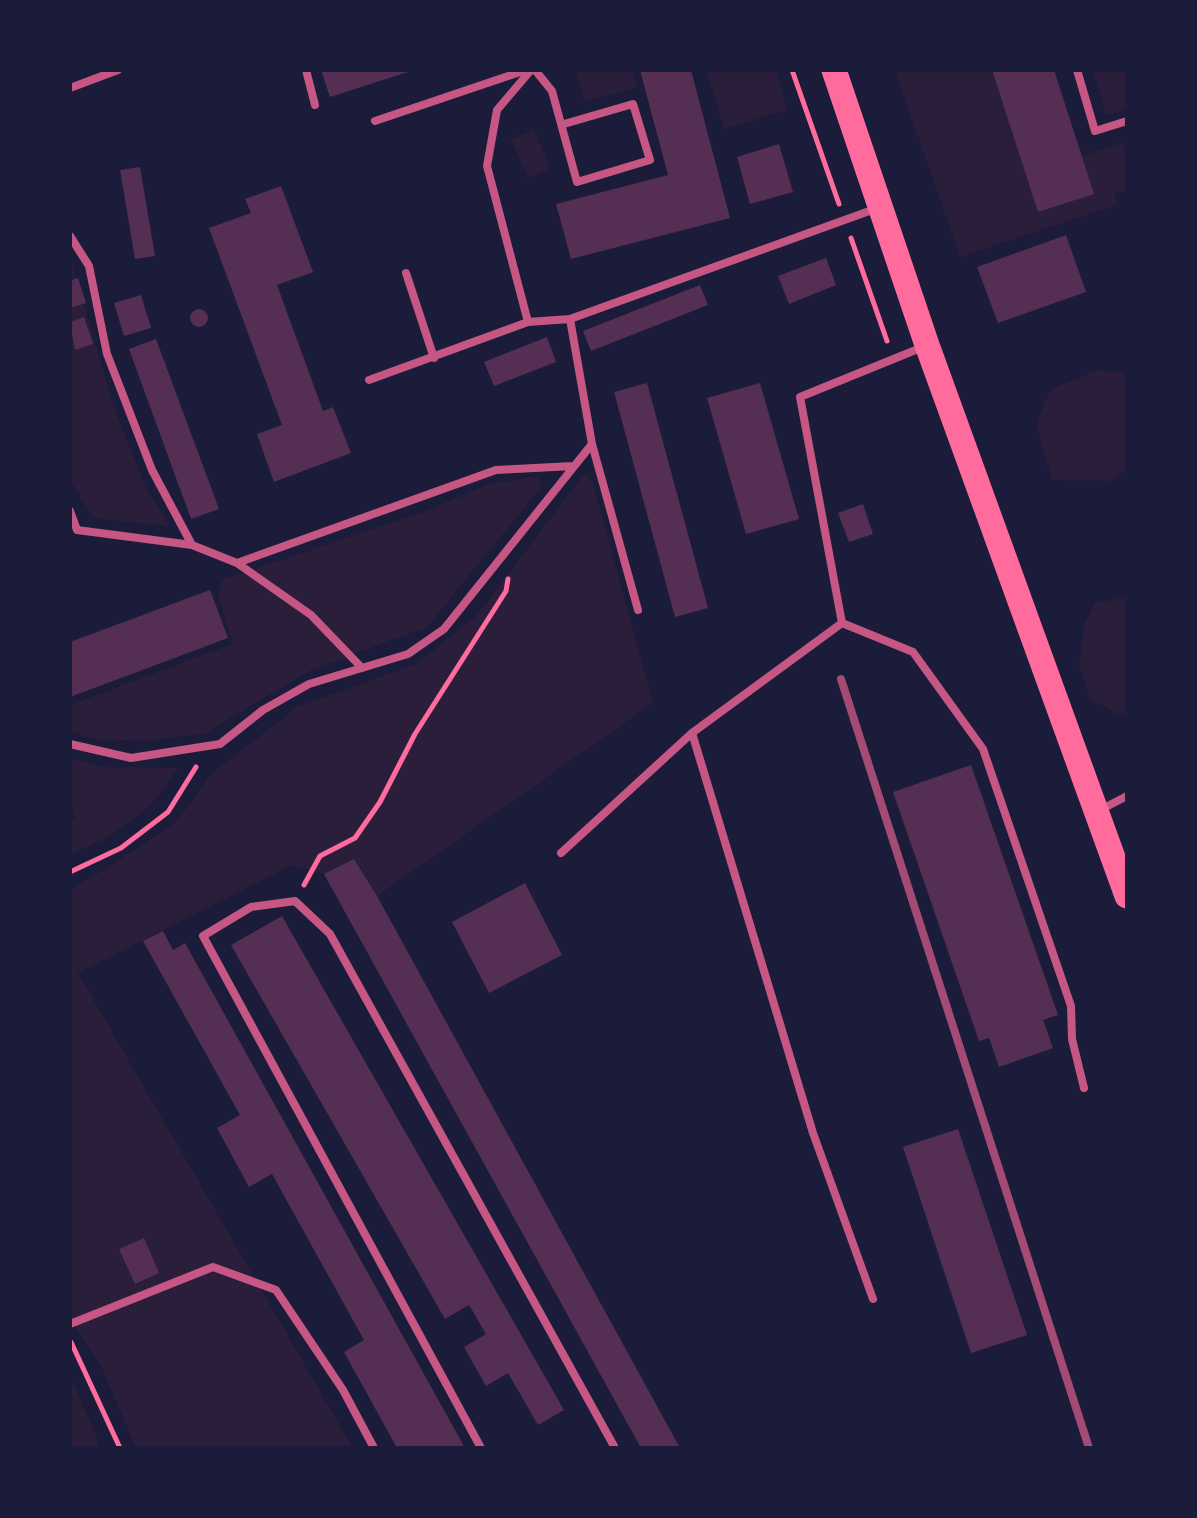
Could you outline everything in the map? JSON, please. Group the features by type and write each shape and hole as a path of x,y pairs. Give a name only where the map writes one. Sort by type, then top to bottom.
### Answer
{"main road":[{"path":"834,70 927,345 1127,896"}],"lane":[{"path":"70,88 118,70"},
{"path":"306,70 315,104"},
{"path":"374,121 531,70"},
{"path":"531,70 552,91 577,182 650,160 633,104 564,124"},
{"path":"528,322 487,166 497,110 531,70"},
{"path":"1077,70 1095,130 1127,121"},
{"path":"369,380 528,322 570,319 880,207"},
{"path":"70,236 89,266 107,354 152,470 192,545"},
{"path":"406,273 434,358"},
{"path":"570,319 592,444 638,610"},
{"path":"842,623 800,396 927,345"},
{"path":"70,744 131,758 220,744 263,710 310,684 408,654 444,630 592,444"},
{"path":"237,563 496,470 574,466"},
{"path":"70,511 77,530"},
{"path":"77,530 192,545 237,563 311,615 362,668"},
{"path":"70,538 77,530"},
{"path":"561,853 692,733 842,623"},
{"path":"842,623 913,652 983,749 1071,1006 1072,1040 1084,1088"},
{"path":"692,733 813,1132 874,1298"},
{"path":"1098,811 1127,796"},
{"path":"481,1448 202,936 251,907 295,901 330,934 615,1448"},
{"path":"70,1324 213,1267 276,1290 344,1390 374,1448"}],"path":[{"path":"295,901 320,856 354,838 380,802 416,734 506,591 513,539"},
{"path":"70,872 121,848 168,812 190,774 220,744"},
{"path":"70,1339 120,1448"}],"shaded area":[{"path":"575,70 632,70 637,87 585,102"},
{"path":"706,70 775,70 788,110 724,129"},
{"path":"895,70 992,70 1038,211 1082,156 1124,142 1127,190 1114,194 1117,205 960,257"},
{"path":"1093,70 1127,70 1127,109 1106,115"},
{"path":"534,129 550,169 528,178 511,139"},
{"path":"70,255 114,408 145,485 169,526 94,518 70,481"},
{"path":"1099,370 1127,374 1127,469 1111,481 1052,480 1036,424 1051,389"},
{"path":"585,473 593,484 653,703 377,896 354,859 324,874 292,865 78,973 353,1448 136,1448 100,1364 70,1319 70,891 175,824 211,774 297,707 416,664 477,615"},
{"path":"537,476 542,486 427,627 313,669 204,734 145,741 93,739 70,731 70,705 233,644 218,595 223,580 423,512 489,484"},
{"path":"1127,597 1127,713 1117,714 1090,699 1079,665 1084,625 1095,603"},
{"path":"70,758 101,767 178,768 151,805 111,836 70,854 70,821 76,817 70,801"},
{"path":"70,1375 101,1448 70,1448"}],"building":[{"path":"321,70 411,70 411,71 330,97"},
{"path":"640,70 691,70 730,218 571,259 556,204 668,175"},
{"path":"992,70 1054,70 1094,194 1038,212"},
{"path":"779,144 793,192 750,204 737,157"},
{"path":"140,167 155,256 135,259 120,170"},
{"path":"281,186 313,272 277,285 323,411 333,407 351,453 274,482 257,434 282,425 209,228 251,213 245,199"},
{"path":"1066,235 1086,292 998,323 977,267"},
{"path":"826,258 836,285 789,304 778,276"},
{"path":"78,278 86,303 70,308 70,281"},
{"path":"700,285 708,305 591,351 583,331"},
{"path":"141,295 151,328 124,336 114,303"},
{"path":"199,309 208,318 199,327 190,318"},
{"path":"84,317 93,344 75,350 70,322"},
{"path":"547,337 556,362 494,386 484,362"},
{"path":"156,339 219,509 191,519 129,349"},
{"path":"647,383 708,608 675,617 614,392"},
{"path":"760,383 799,519 746,534 707,398"},
{"path":"863,504 873,534 849,542 838,513"},
{"path":"210,590 228,638 70,697 70,642"},
{"path":"971,765 1058,1015 1043,1020 1053,1048 999,1067 989,1038 979,1041 893,792"},
{"path":"354,859 680,1448 641,1448 324,874"},
{"path":"525,883 562,955 489,993 452,922"},
{"path":"282,916 564,1410 538,1425 508,1373 486,1386 464,1347 486,1334 469,1305 445,1319 231,945"},
{"path":"163,931 173,950 185,943 465,1448 397,1448 344,1352 364,1340 272,1174 249,1187 217,1128 240,1115 143,941"},
{"path":"958,1129 1027,1335 971,1353 903,1147"},
{"path":"144,1238 159,1273 135,1284 119,1249"}],"railway":[{"path":"841,679 1089,1448"}]}
